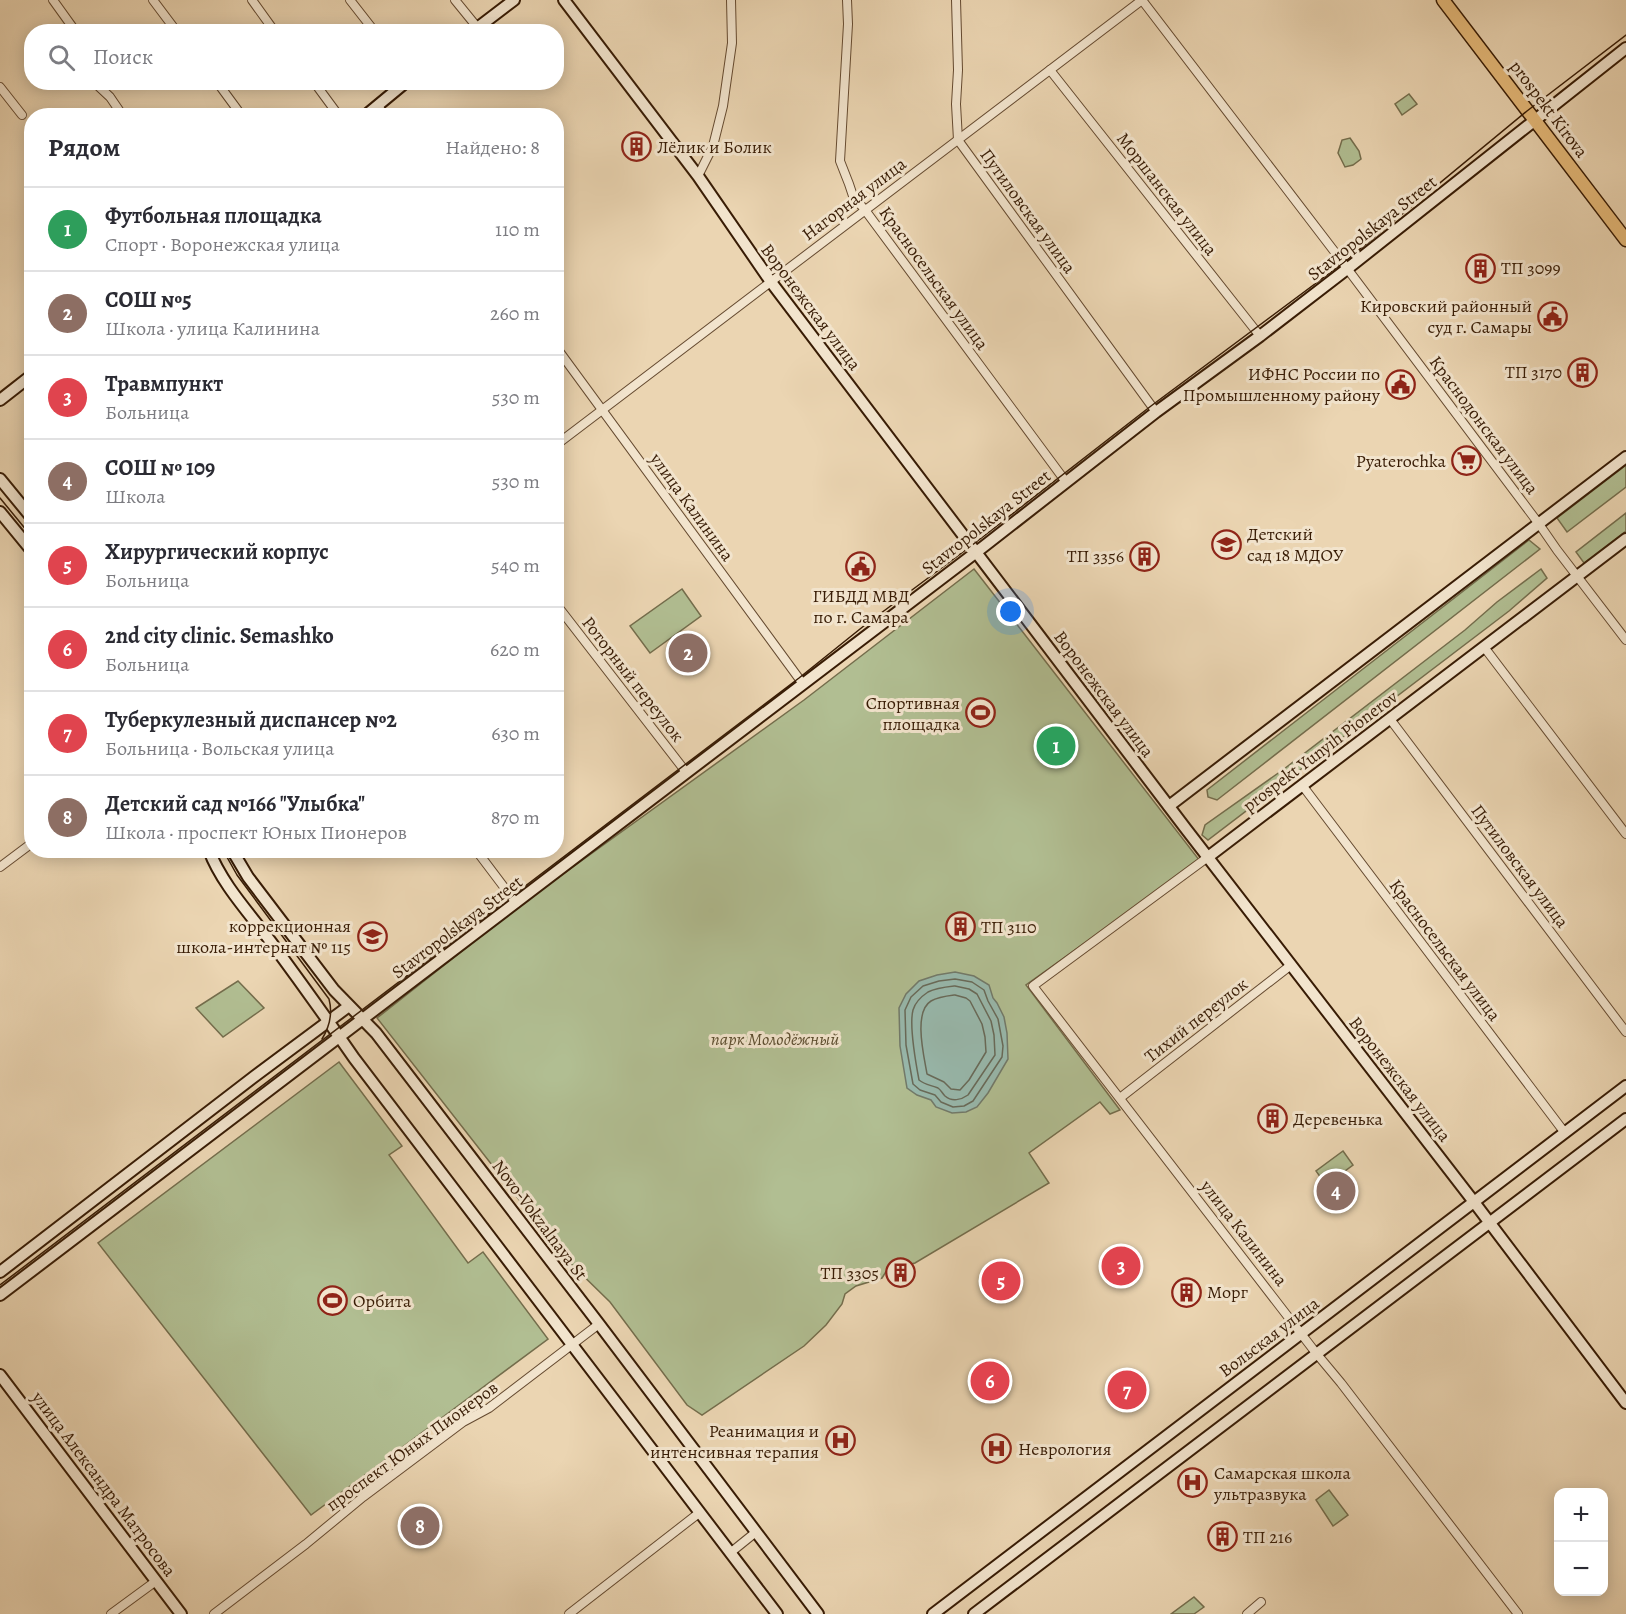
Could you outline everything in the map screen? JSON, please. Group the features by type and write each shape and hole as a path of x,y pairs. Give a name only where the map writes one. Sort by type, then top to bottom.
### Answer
{"main road":[{"name":"prospekt Kirova","path":"1443,0 1626,240"}],"street":[{"path":"53,0 70,24"},
{"path":"153,0 171,24"},
{"path":"252,0 269,24"},
{"path":"350,0 369,24"},
{"path":"455,0 471,24"},
{"path":"481,24 514,0"},
{"name":"Воронежская улица","path":"564,0 698,176 771,282 1626,1403"},
{"path":"698,176 713,146 723,106 732,43 731,0"},
{"name":"Красносельская улица","path":"847,0 848,24 840,161 853,196 1066,482"},
{"name":"Путиловская улица","path":"956,0 958,140 1156,412"},
{"name":"Нагорная улица","path":"564,438 1142,0"},
{"name":"Краснодонская улица","path":"1142,0 1626,640"},
{"name":"Stavropolskaya Street","path":"339,1036 976,552 1156,412 1260,336 1626,48"},
{"name":"Моршанская улица","path":"1050,70 1260,336"},
{"path":"0,87 22,116"},
{"path":"103,90 118,108"},
{"path":"223,90 236,108"},
{"path":"320,90 333,108"},
{"path":"375,108 397,90"},
{"name":"улица Калинина","path":"564,358 803,684"},
{"path":"0,400 24,381"},
{"path":"1170,806 1626,457"},
{"path":"0,479 24,508"},
{"path":"0,512 24,541"},
{"name":"prospekt Yunyih Pionerov","path":"1033,986 1208,857 1626,539"},
{"name":"Роторный переулок","path":"564,614 686,772"},
{"path":"1484,647 1626,834"},
{"name":"Путиловская улица","path":"1390,719 1626,1032"},
{"name":"Красносельская улица","path":"1302,786 1565,1133"},
{"path":"0,867 24,849"},
{"path":"212,858 232,891 339,1036 777,1614"},
{"name":"Novo-Vokzalnaya St","path":"237,858 248,877 334,990 376,1033 818,1614"},
{"path":"483,858 516,903"},
{"name":"Тихий переулок","path":"1120,1098 1291,965"},
{"name":"улица Калинина","path":"1033,986 1518,1614"},
{"path":"0,1272 349,1006"},
{"path":"0,1295 339,1036"},
{"name":"Вольская улица","path":"933,1614 1626,1086"},
{"path":"974,1614 1626,1119"},
{"name":"проспект Юных Пионеров","path":"214,1614 408,1463 463,1422 489,1408 598,1324"},
{"name":"улица Александра Матросова","path":"0,1374 181,1614"},
{"path":"569,1614 699,1513"},
{"path":"730,1552 756,1532"},
{"path":"111,1614 156,1581"},
{"path":"1247,1614 1261,1602"}],"green space":[{"path":"1409,94 1417,104 1402,115 1395,104"},
{"path":"1350,138 1359,151 1361,159 1345,167 1338,153 1342,140"},
{"path":"1626,465 1626,487 1567,532 1557,518"},
{"path":"1626,513 1626,531 1584,563 1576,552"},
{"path":"1529,540 1540,549 1217,800 1208,797 1207,790"},
{"name":"парк Молодёжный","path":"974,569 1200,861 1026,985 1120,1110 1110,1114 1100,1102 1029,1153 1049,1183 915,1263 887,1270 882,1278 856,1286 845,1294 842,1304 826,1325 804,1346 702,1415 687,1405 610,1302 564,1257 377,1018 523,903 804,700"},
{"path":"1541,569 1547,578 1509,611 1208,840 1202,835 1205,825 1284,769"},
{"path":"682,589 701,616 650,653 630,626"},
{"path":"238,981 264,1008 223,1037 196,1008"},
{"name":"Орбита","path":"339,1062 402,1146 389,1155 468,1263 483,1252 548,1339 311,1515 98,1243"},
{"path":"1343,1151 1353,1165 1326,1185 1316,1171"},
{"path":"1329,1490 1348,1515 1333,1526 1316,1500"},
{"path":"1194,1597 1204,1607 1194,1614 1171,1614"}],"water":[{"path":"955,972 974,976 989,985 993,998 1004,1017 1008,1059 977,1107 966,1112 952,1113 936,1107 931,1100 907,1088 900,1046 899,1008 906,994 919,981"}],"tram line":[{"path":"564,857 1151,406 1343,263 1527,111 1626,35"},
{"path":"0,498 24,527"},
{"path":"227,858 237,875 329,999 330,1020 322,1039"},
{"path":"0,1285 562,858"}],"place":[{"name":"Лёлик и Болик","path":"636,147"},
{"name":"ТП 3099","path":"1480,268"},
{"name":"Кировский районный суд г. Самары","path":"1553,316"},
{"name":"ТП 3170","path":"1583,372"},
{"name":"ИФНС России по Промышленному району","path":"1401,384"},
{"name":"Pyaterochka","path":"1467,461"},
{"name":"Детский сад 18 МДОУ","path":"1226,544"},
{"name":"ТП 3356","path":"1145,556"},
{"name":"ГИБДД МВД по г. Самара","path":"861,567"},
{"name":"СОШ №5","path":"688,653"},
{"name":"Спортивная площадка","path":"981,713"},
{"name":"Футбольная площадка","path":"1056,746"},
{"name":"ТП 3110","path":"960,927"},
{"name":"коррекционная школа-интернат № 115","path":"372,936"},
{"name":"Деревенька","path":"1272,1119"},
{"name":"СОШ № 109","path":"1336,1191"},
{"name":"Травмпункт","path":"1121,1266"},
{"name":"ТП 3305","path":"900,1273"},
{"name":"Хирургический корпус","path":"1001,1281"},
{"name":"Морг","path":"1186,1292"},
{"name":"Орбита","path":"332,1301"},
{"name":"2nd city clinic. Semashko","path":"990,1381"},
{"name":"Туберкулезный диспансер №2","path":"1127,1390"},
{"name":"Реанимация и интенсивная терапия","path":"840,1441"},
{"name":"Неврология","path":"997,1449"},
{"name":"Самарская школа ультразвука","path":"1193,1483"},
{"name":"Детский сад №166 \"Улыбка\"","path":"420,1526"},
{"name":"ТП 216","path":"1222,1537"}]}
